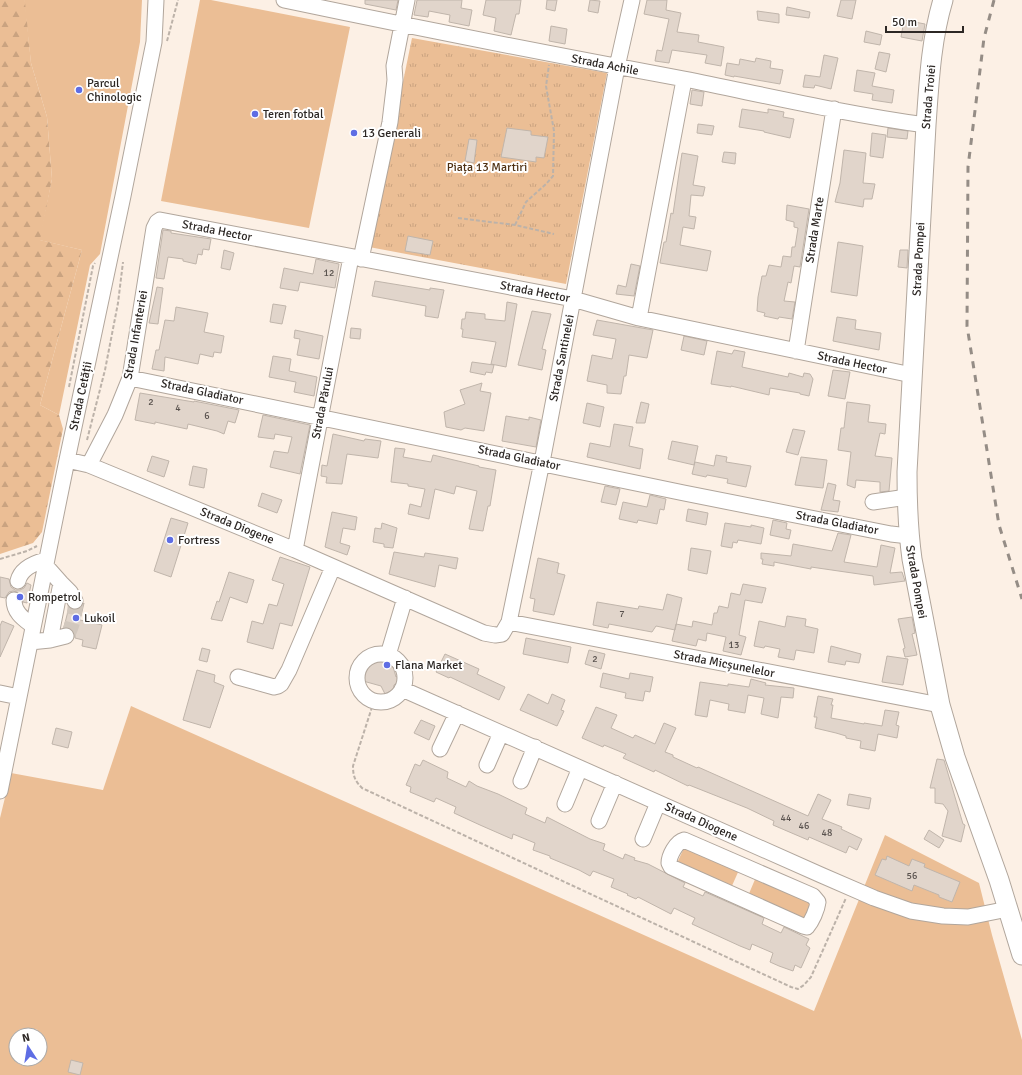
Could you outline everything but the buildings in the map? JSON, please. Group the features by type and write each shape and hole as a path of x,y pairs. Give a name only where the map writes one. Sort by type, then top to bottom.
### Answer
{"main road":[{"name":"Strada Troiei","path":"923,194 930,68 943,0"},
{"name":"Strada Pompei","path":"923,194 907,472 909,536 913,567 940,705 966,792 999,880 1022,955"}],"street":[{"name":"Strada Cetății","path":"0,790 154,42 156,0"},
{"name":"Strada Achile","path":"284,0 402,25 617,67 834,109 926,125"},
{"path":"356,258 390,122 394,66 407,0"},
{"name":"Strada Santinelei","path":"509,622 542,462 617,67 632,0"},
{"path":"639,318 684,80"},
{"name":"Strada Marte","path":"796,351 834,109"},
{"name":"Strada Hector","path":"157,222 163,220 573,299 639,318 912,375"},
{"name":"Strada Infanteriei","path":"89,465 115,416 130,378 154,228 157,222"},
{"name":"Strada Părului","path":"295,550 320,417 356,258"},
{"name":"Strada Gladiator","path":"130,378 542,462 684,493 891,534 909,536"},
{"name":"Strada Diogene","path":"67,460 89,465 295,550 484,633 495,635 502,634 509,622"},
{"path":"873,502 907,497"},
{"path":"18,581 20,575 29,567 37,563 46,563 70,592 75,601"},
{"path":"238,677 274,687 281,684 303,639 333,567"},
{"path":"50,640 61,583"},
{"path":"388,655 405,598"},
{"path":"14,600 14,607 19,615 33,626"},
{"name":"Strada Micșunelelor","path":"509,622 940,705"},
{"path":"30,642 50,640 66,636"},
{"path":"373,655 388,655 395,659 403,669 405,681 402,689 394,699 381,702 367,698 362,693 356,679 361,664 373,655"},
{"name":"Strada Diogene","path":"402,689 774,854 850,887 911,911 943,916 968,917 1008,909"},
{"path":"0,693 19,697"},
{"path":"440,749 457,713"},
{"path":"487,765 501,733"},
{"path":"521,781 535,748"},
{"path":"565,804 580,768"},
{"path":"599,821 615,783"},
{"path":"642,839 658,803"},
{"path":"684,840 765,876 813,896 816,899 818,902 818,907 807,927 671,867 669,859 677,844 684,840"},
{"path":"765,876 774,854"}],"path":[{"path":"515,225 526,202 553,176 554,131 546,86 551,54"},
{"path":"458,218 515,225 554,234"},
{"path":"0,558 27,551 40,544"},
{"path":"374,701 354,766 356,782 362,788 790,987 798,989 811,977 850,887"}],"green space":[{"path":"0,0 24,0 25,2 31,63 47,117 52,179 40,240 82,250 40,405 59,415 63,429 42,532 33,543 0,554"},
{"path":"24,0 142,0 140,42 100,254 90,265 59,415 40,405 82,250 39,240 52,179 47,117 31,63"},
{"name":"Teren fotbal","path":"200,0 211,0 350,27 309,228 161,201"},
{"name":"Piața 13 Martiri","path":"412,38 607,73 566,284 369,247"},
{"path":"131,706 814,1011 885,835 979,883 1022,1040 1022,1075 0,1075 0,818 11,773 103,790"},
{"path":"685,846 739,870 731,888 677,863"},
{"path":"756,877 813,903 804,922 748,896"}],"tunnel":[{"path":"66,636 70,630 73,620 75,601"}],"railway":[{"path":"994,0 984,38 968,167 967,326 999,525 1022,599"}],"place":[{"name":"Parcul Chinologic","path":"79,90"},
{"name":"Teren fotbal","path":"255,114"},
{"name":"13 Generali","path":"354,133"},
{"name":"Fortress","path":"170,540"},
{"name":"Rompetrol","path":"20,597"},
{"name":"Lukoil","path":"76,618"},
{"name":"Flana Market","path":"387,665"}]}
